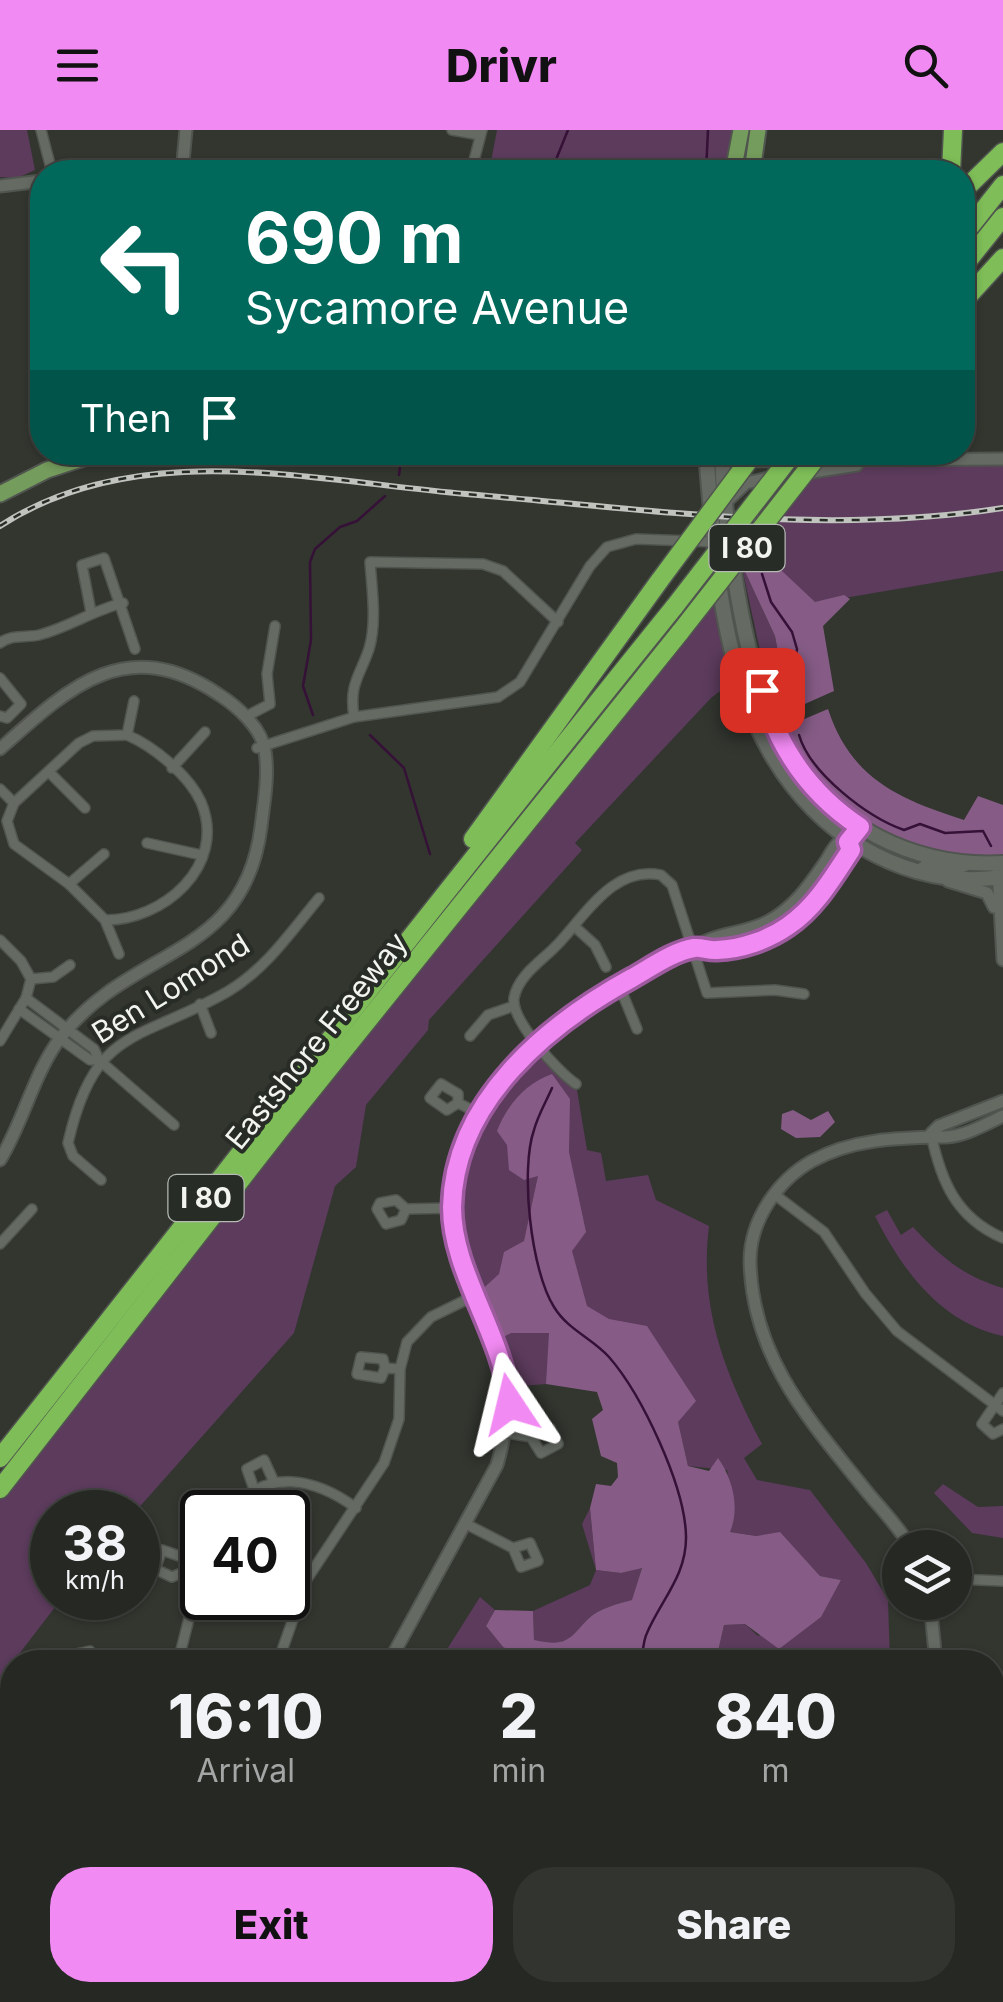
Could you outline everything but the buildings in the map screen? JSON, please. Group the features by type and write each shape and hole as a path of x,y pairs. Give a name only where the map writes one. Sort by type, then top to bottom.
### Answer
{"highway":[{"path":"952,160 953,130"},
{"path":"975,179 1003,152"},
{"path":"975,221 1003,186"},
{"path":"975,252 1003,217"},
{"path":"975,290 998,266"},
{"path":"408,936 523,764 616,646 744,465"},
{"name":"Eastshore Freeway","path":"0,1458 293,1089 408,936 784,465"},
{"name":"Eastshore Freeway","path":"0,1489 811,465"}],"main road":[{"path":"735,160 742,130"},
{"path":"754,160 758,130"},
{"path":"0,484 38,465"},
{"path":"0,494 62,465"},
{"path":"715,465 722,542 749,644 776,731 801,773 839,812 860,827 916,854 1001,870"},
{"path":"716,465 726,502 721,612 766,748 803,801 848,841 924,874 1001,870"}],"street":[{"path":"41,130 49,160"},
{"path":"183,160 186,130"},
{"path":"452,130 481,133 474,160"},
{"path":"0,186 30,183"},
{"path":"975,459 1003,459"},
{"path":"726,502 746,483 764,477 865,465"},
{"path":"261,747 289,734 354,716 498,697 520,682 590,566 607,547 636,539 722,542"},
{"path":"92,612 82,566 108,561 134,649"},
{"path":"354,716 350,692 369,648 372,628 370,562 482,564 503,572 558,622"},
{"path":"0,642 8,637 34,636 69,626 92,612 122,603"},
{"path":"246,716 270,704 267,674 276,626"},
{"path":"0,749 62,692 115,669 143,667 193,679 246,716 267,769 257,858 238,900 200,936 135,973 62,1031 0,1146"},
{"path":"0,758 67,698 116,676 143,674 190,686 225,706 261,747"},
{"path":"0,678 22,704 6,718 0,716"},
{"path":"127,735 134,700"},
{"path":"172,768 206,732"},
{"path":"11,807 79,743 94,736 127,735 144,742 201,802 206,821 201,855 188,884 168,903 125,920 105,920"},
{"path":"49,772 85,808"},
{"path":"0,789 11,807 9,834 14,844 69,884 105,920 118,954"},
{"path":"0,804 11,807"},
{"path":"396,1650 498,1465 507,1433 506,1373 458,1248 452,1208 462,1157 480,1114 537,1042 619,985 695,948 781,914 809,886 840,841 848,841 860,827"},
{"path":"147,843 201,855"},
{"path":"69,884 104,854"},
{"path":"972,864 957,868 926,865 924,874 987,893 998,921"},
{"path":"1001,870 998,921 1003,960"},
{"path":"514,1006 524,976 606,891 640,875 655,874 672,885 707,993 775,990 804,994"},
{"name":"Ben Lomond","path":"101,1180 73,1156 68,1143 98,1060 138,1032 200,1004 266,964 318,898"},
{"path":"574,926 595,945 606,967"},
{"path":"0,1041 26,998 31,979 21,961 2,947"},
{"path":"31,979 52,977 70,965"},
{"path":"619,985 636,1029"},
{"path":"26,998 90,1060 98,1060 174,1124"},
{"path":"200,1004 211,1033"},
{"path":"470,1036 488,1015 514,1006"},
{"path":"514,1006 537,1042 576,1084"},
{"path":"19,1009 62,1031"},
{"path":"0,1160 62,1031"},
{"path":"931,1134 939,1126 1003,1101"},
{"path":"458,1103 480,1114"},
{"path":"896,1530 794,1401 768,1354 754,1304 750,1254 758,1223 774,1194 811,1161 843,1147 931,1134 946,1137 1003,1116"},
{"path":"931,1134 941,1177 956,1202 975,1222 1003,1238"},
{"path":"774,1194 830,1238 865,1294 897,1331 998,1408"},
{"path":"406,1208 452,1208"},
{"path":"0,1244 32,1209"},
{"path":"282,1650 306,1579 384,1462 399,1419 404,1349 420,1326 476,1295"},
{"path":"385,1368 400,1368"},
{"path":"1003,1393 998,1408 982,1426 995,1435 1003,1430"},
{"path":"507,1433 530,1437"},
{"path":"253,1490 248,1469 264,1460 274,1482"},
{"path":"258,1490 274,1482 298,1480 321,1486 356,1508"},
{"path":"466,1524 514,1548"},
{"path":"972,1580 1003,1581"},
{"path":"181,1650 188,1620"},
{"path":"932,1620 935,1650"}],"shaded area":[{"path":"0,130 27,130 33,160 30,172 17,178 0,177"},
{"path":"497,130 739,130 732,160 491,160"},
{"path":"1003,459 1003,571 815,603 764,555 752,550 811,465 975,465 975,460"},
{"path":"752,550 764,554 815,602 844,595 850,599 823,626 834,691 771,719 768,688 782,673 775,636 741,563"},
{"path":"741,563 775,636 782,674 768,688"},
{"path":"717,586 740,676 711,698 575,843 582,850 429,1020 428,1030 366,1105 356,1167 335,1186 294,1333 155,1490 30,1490 30,1620 45,1620 22,1650 0,1650 0,1489"},
{"path":"828,709 850,753 880,783 898,794 964,820 978,796 1003,805 1003,863 933,859 839,812 776,731"},
{"path":"537,1042 576,1084 587,1150 601,1153 606,1181 648,1175 656,1200 709,1226 711,1312 736,1391 762,1444 744,1458 757,1480 810,1490 866,1563 882,1590 882,1620 889,1620 890,1650 718,1650 724,1625 745,1624 758,1636 829,1601 841,1580 820,1576 780,1533 756,1536 730,1532 731,1490 727,1470 688,1466 678,1423 549,1373 546,1384 508,1387 472,1286 459,1217 459,1183 466,1149 480,1115"},
{"path":"552,1074 570,1099 569,1152 586,1232 572,1251 587,1306 609,1319 647,1326 696,1401 678,1422 688,1466 709,1471 718,1458 733,1494 730,1532 756,1536 780,1532 820,1576 841,1580 821,1617 779,1649 745,1624 724,1625 718,1650 508,1650 486,1626 495,1610 533,1611 534,1640 566,1640 598,1612 632,1600 642,1568 621,1573 596,1570 590,1508 596,1484 611,1486 618,1477 617,1463 601,1456 592,1419 603,1410 597,1392 546,1384 549,1333 511,1333 497,1340 476,1295 499,1274 504,1252 524,1241 538,1176 524,1180 509,1170 507,1145 497,1131 518,1096"},
{"path":"793,1110 811,1120 828,1111 835,1122 820,1137 796,1138 781,1129 782,1114"},
{"path":"887,1210 901,1235 913,1227 954,1264 1003,1288 1003,1336 961,1319 926,1291 898,1256 875,1216"},
{"path":"943,1484 978,1507 1003,1506 1003,1538 972,1533 934,1493"},
{"path":"590,1508 596,1570 582,1524"},
{"path":"642,1567 633,1600 598,1612 566,1640 534,1641 533,1611 590,1585 596,1570 621,1573"},
{"path":"480,1597 495,1610 486,1626 508,1650 447,1650"}],"waterway":[{"path":"556,160 568,130"},
{"path":"707,160 708,130"},
{"path":"399,475 400,465"},
{"path":"313,715 303,686 311,640 310,562 315,549 340,527 357,521 385,496"},
{"path":"762,574 771,602 792,632 797,649 792,690"},
{"path":"370,735 404,768 430,854"},
{"path":"799,735 827,778 857,804 889,824 904,830 920,824 945,833 983,831 991,846"},
{"path":"552,1088 534,1130 528,1169 530,1220 539,1270 560,1315 609,1357 635,1394 660,1442 684,1516 682,1563 646,1636 643,1650"}],"railway":[{"path":"0,526 53,498 110,481 168,473 227,471 734,517 869,520 1003,508"}],"route":[{"path":"510,1404 497,1340 464,1268 452,1208 462,1157 480,1114 506,1076 537,1042 605,992 695,948 740,946 764,940 791,924 820,898 851,850 848,842 860,827 839,812 801,773 784,748 762,690"}]}
